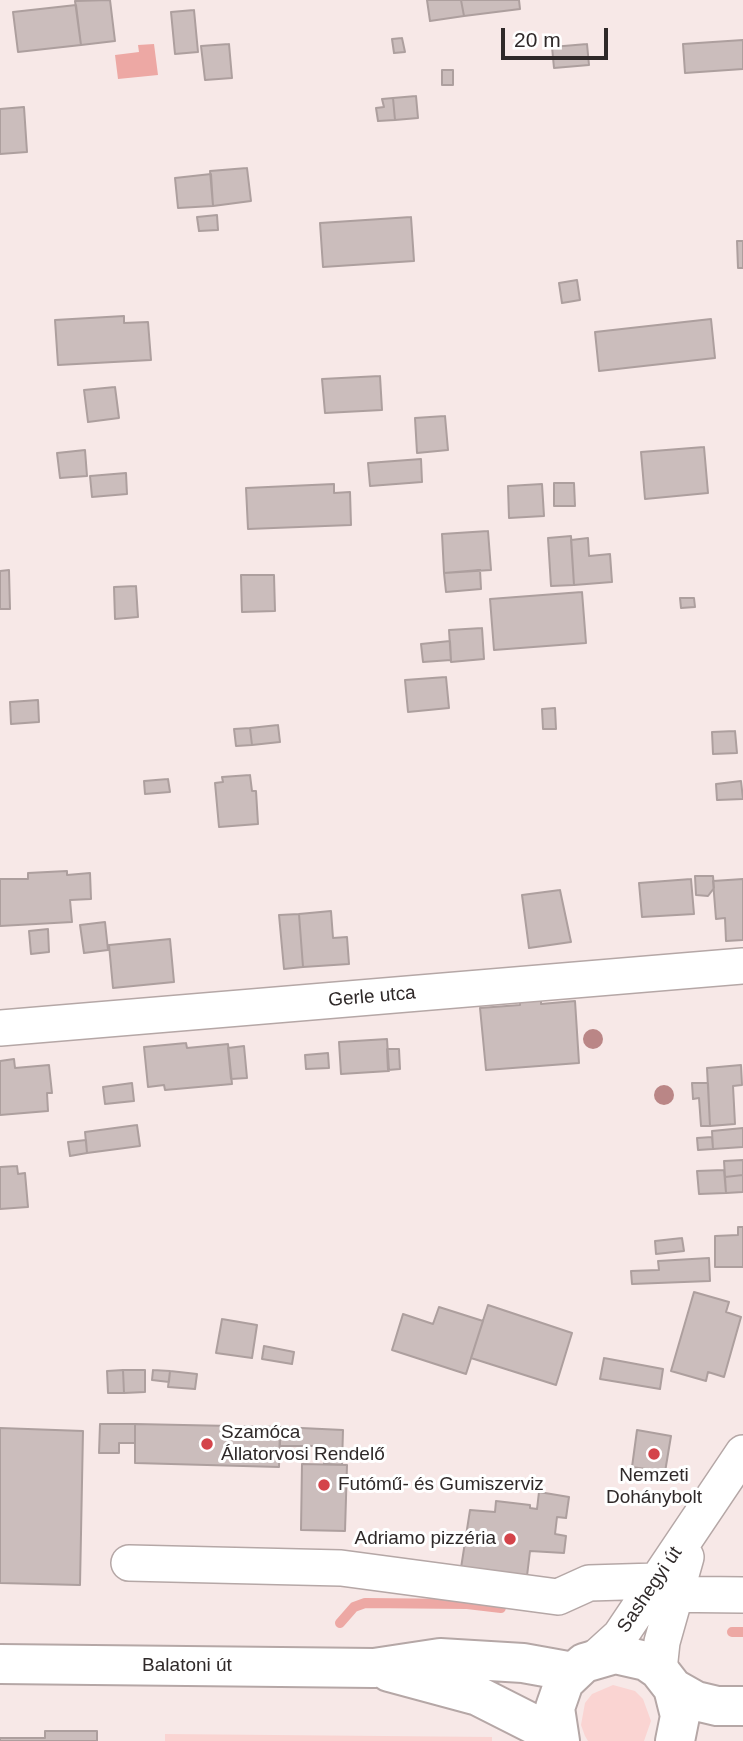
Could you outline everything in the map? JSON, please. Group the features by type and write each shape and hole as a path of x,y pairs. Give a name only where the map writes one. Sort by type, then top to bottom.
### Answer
{"main road":[{"name":"Balatoni út","path":"0,1664 374,1668 440,1658 586,1664 631,1655 666,1679"},
{"path":"558,1738 554,1722 558,1695 586,1664"},
{"name":"Balatoni út","path":"374,1668 478,1696 558,1738"},
{"path":"666,1679 696,1700 717,1706 743,1706"},
{"path":"666,1679 680,1716 675,1741"}],"street":[{"name":"Gerle utca","path":"0,1028 743,966"},
{"name":"Sashegyi út","path":"586,1664 620,1636 659,1590 698,1520 743,1453"},
{"path":"129,1563 341,1568 558,1597 589,1583 743,1595"},
{"name":"Sashegyi út","path":"659,1590 666,1679"}],"shaded area":[{"path":"154,44 158,75 118,79 115,55 139,52 138,45"},
{"path":"613,1685 635,1691 643,1699 651,1721 644,1741 588,1741 585,1736 581,1725 585,1703 592,1694"},
{"path":"165,1734 492,1737 492,1741 165,1741"}],"building":[{"path":"110,0 115,41 81,45 75,1"},
{"path":"427,0 461,0 464,16 430,21"},
{"path":"461,0 519,0 520,9 464,16"},
{"path":"76,5 81,45 18,52 13,12"},
{"path":"194,10 198,52 175,54 171,12"},
{"path":"402,38 405,52 394,53 392,39"},
{"path":"743,40 743,69 685,73 683,44"},
{"path":"229,44 232,78 205,80 201,46"},
{"path":"587,44 589,65 554,68 552,47"},
{"path":"442,70 453,70 453,85 442,85"},
{"path":"416,96 418,118 395,120 393,98"},
{"path":"393,98 395,120 378,121 376,108 384,107 382,99"},
{"path":"24,107 27,152 0,154 0,109"},
{"path":"247,168 251,201 213,206 210,171"},
{"path":"211,174 213,206 178,208 175,178"},
{"path":"217,215 218,230 199,231 197,217"},
{"path":"411,217 414,261 323,267 320,223"},
{"path":"737,241 743,241 743,268 738,268"},
{"path":"577,280 580,300 562,303 559,283"},
{"path":"124,316 124,323 148,322 151,360 58,365 55,320"},
{"path":"711,319 715,358 599,371 595,332"},
{"path":"380,376 382,410 325,413 322,379"},
{"path":"115,387 119,418 88,422 84,390"},
{"path":"445,416 448,450 417,453 415,418"},
{"path":"704,447 708,493 645,499 641,452"},
{"path":"85,450 87,476 60,478 57,453"},
{"path":"421,459 422,482 370,486 368,463"},
{"path":"126,473 127,494 92,497 90,476"},
{"path":"554,483 574,483 575,506 554,506"},
{"path":"334,484 334,493 350,492 351,525 248,529 246,488"},
{"path":"542,484 544,516 509,518 508,486"},
{"path":"488,531 491,570 444,573 442,534"},
{"path":"571,536 574,585 551,586 548,538"},
{"path":"588,538 589,556 610,554 612,582 574,585 571,540"},
{"path":"9,570 10,609 0,609 0,571"},
{"path":"480,570 481,589 446,592 444,573"},
{"path":"241,575 274,575 275,611 242,612"},
{"path":"136,586 138,617 115,619 114,587"},
{"path":"582,592 586,643 494,650 490,599"},
{"path":"680,598 694,598 695,607 681,608"},
{"path":"482,628 484,659 451,662 449,630"},
{"path":"450,641 451,660 423,662 421,644"},
{"path":"446,677 449,708 408,712 405,680"},
{"path":"38,700 39,722 11,724 10,702"},
{"path":"555,708 556,729 543,729 542,709"},
{"path":"278,725 280,742 252,745 250,728"},
{"path":"250,728 252,745 236,746 234,729"},
{"path":"735,731 737,753 713,754 712,732"},
{"path":"250,775 252,791 256,791 258,824 219,827 215,783 223,782 222,777"},
{"path":"168,779 170,792 145,794 144,781"},
{"path":"741,781 743,799 717,800 716,784"},
{"path":"67,871 67,875 90,873 91,899 70,900 72,922 0,926 0,879 28,879 28,873"},
{"path":"695,876 713,876 714,888 708,896 696,895"},
{"path":"691,879 694,914 642,917 639,883"},
{"path":"743,879 743,940 726,941 725,918 716,919 713,881"},
{"path":"560,890 571,942 529,948 522,895"},
{"path":"331,911 333,938 347,937 349,964 303,967 299,914"},
{"path":"299,914 303,967 284,969 279,915"},
{"path":"105,922 108,950 84,953 80,925"},
{"path":"48,929 49,952 31,954 29,931"},
{"path":"170,939 174,982 113,988 109,945"},
{"path":"541,999 541,1004 575,1001 579,1063 486,1070 480,1008 520,1005 520,1001"},
{"path":"387,1039 389,1071 341,1074 339,1042"},
{"path":"186,1043 187,1048 228,1044 232,1084 165,1090 164,1085 148,1087 144,1047"},
{"path":"244,1046 247,1078 231,1079 228,1048"},
{"path":"387,1049 399,1049 400,1069 388,1070"},
{"path":"328,1053 329,1068 306,1069 305,1055"},
{"path":"14,1059 15,1068 49,1065 52,1093 47,1093 48,1111 0,1115 0,1061"},
{"path":"741,1065 742,1085 733,1086 735,1124 710,1126 707,1068"},
{"path":"132,1083 134,1101 105,1104 103,1087"},
{"path":"692,1083 708,1083 710,1126 701,1126 699,1098 693,1099"},
{"path":"137,1125 140,1146 87,1153 85,1132"},
{"path":"743,1128 743,1147 713,1149 712,1131"},
{"path":"712,1137 713,1149 698,1150 697,1138"},
{"path":"86,1140 87,1153 70,1156 68,1142"},
{"path":"743,1160 743,1175 725,1177 724,1161"},
{"path":"17,1166 18,1174 25,1173 28,1207 0,1209 0,1167"},
{"path":"724,1170 726,1193 699,1194 697,1171"},
{"path":"743,1175 743,1192 726,1193 725,1177"},
{"path":"738,1227 743,1227 743,1267 715,1267 715,1236 738,1235"},
{"path":"682,1238 684,1251 656,1254 655,1241"},
{"path":"709,1258 710,1281 632,1284 631,1271 659,1270 658,1261"},
{"path":"694,1292 729,1302 726,1312 741,1317 724,1377 708,1372 706,1381 671,1371"},
{"path":"488,1305 572,1333 556,1385 471,1358"},
{"path":"439,1307 483,1321 466,1374 392,1350 403,1314 433,1324"},
{"path":"222,1319 257,1325 252,1358 216,1353"},
{"path":"264,1346 294,1352 292,1364 262,1359"},
{"path":"604,1358 663,1369 660,1389 600,1379"},
{"path":"123,1370 145,1370 145,1392 124,1393"},
{"path":"123,1370 124,1393 108,1393 107,1371"},
{"path":"153,1370 170,1371 169,1382 152,1380"},
{"path":"170,1371 197,1374 195,1389 168,1387"},
{"path":"100,1424 135,1424 135,1443 119,1443 119,1453 99,1453"},
{"name":"Szamóca Állatorvosi Rendelő","path":"135,1424 280,1427 279,1467 135,1463"},
{"path":"280,1427 343,1430 342,1465 324,1464 325,1446 280,1446"},
{"path":"0,1428 83,1431 80,1585 0,1583"},
{"path":"637,1430 671,1436 665,1472 632,1467"},
{"name":"Futómű- és Gumiszerviz","path":"302,1464 347,1465 345,1531 301,1530"},
{"path":"539,1492 569,1497 566,1518 557,1517 555,1534 566,1536 564,1553 530,1551 527,1576 461,1568 470,1510 495,1512 496,1501 530,1505 530,1508 537,1509"},
{"path":"45,1731 97,1731 97,1741 0,1741 0,1738 45,1738"}],"waterway":[{"path":"340,1623 354,1607 365,1603 467,1604 501,1608"},
{"path":"732,1632 743,1632"}],"place":[{"name":"Szamóca Állatorvosi Rendelő","path":"207,1444"},
{"name":"Nemzeti Dohánybolt","path":"654,1454"},
{"name":"Futómű- és Gumiszerviz","path":"324,1485"},
{"name":"Adriamo pizzéria","path":"510,1539"}]}
